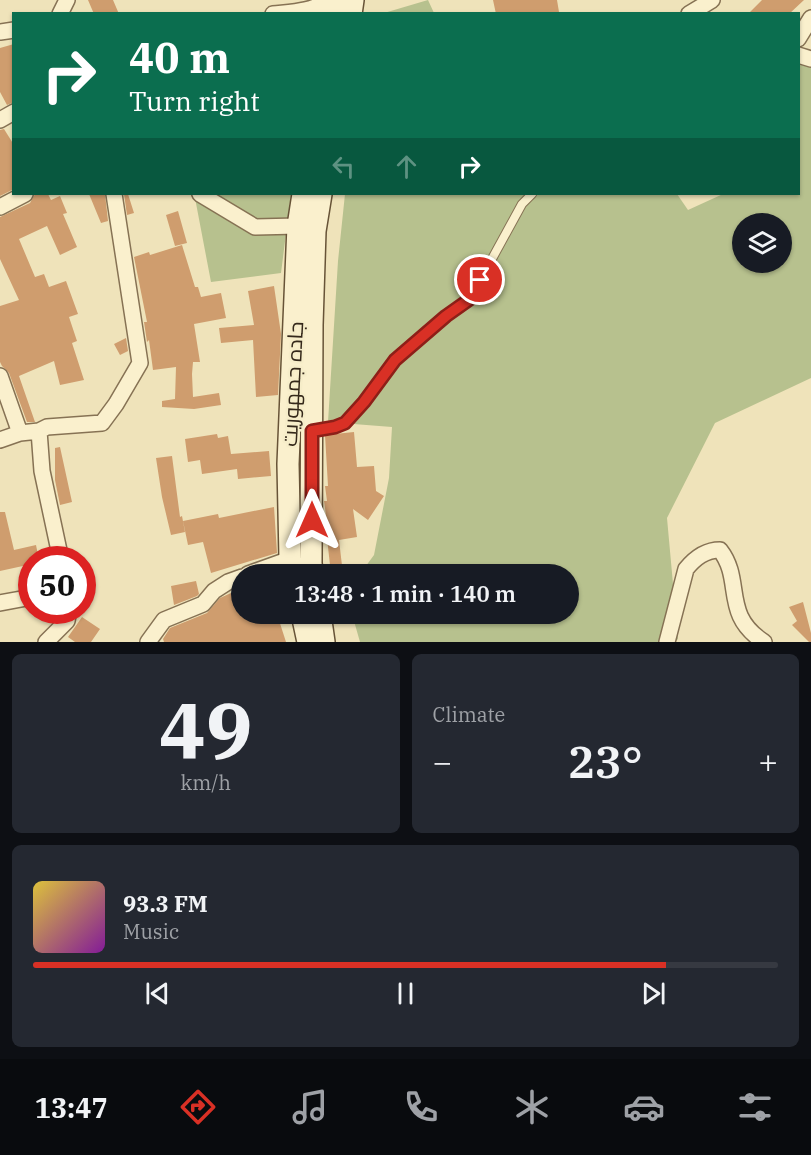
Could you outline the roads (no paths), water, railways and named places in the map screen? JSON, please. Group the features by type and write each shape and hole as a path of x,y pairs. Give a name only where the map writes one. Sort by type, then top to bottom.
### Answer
{"main road":[{"path":"335,12 350,4"},
{"name":"جاده جمهوریت","path":"292,564 288,464 298,226 303,195"},
{"name":"جاده جمهوریت","path":"311,564 315,231 321,195"},
{"path":"304,624 308,642"},
{"path":"321,624 324,642"}],"street":[{"path":"290,12 321,5 328,0"},
{"path":"692,12 712,0"},
{"path":"800,36 811,18"},
{"path":"0,207 23,195"},
{"path":"0,440 20,433 47,428 102,423 140,363 114,195"},
{"path":"202,195 255,227 298,226"},
{"path":"0,376 20,433"},
{"path":"39,431 42,471 58,546"},
{"path":"667,642 686,569 693,560 712,550 720,550 726,558 738,616 753,635 764,642"},
{"path":"148,642 164,620 203,604 214,591 231,581"},
{"path":"0,603 18,600"},
{"path":"46,642 64,624"}],"lane":[{"path":"312,431 345,423 364,402 395,360 446,316 470,299 522,204 531,195"}]}
